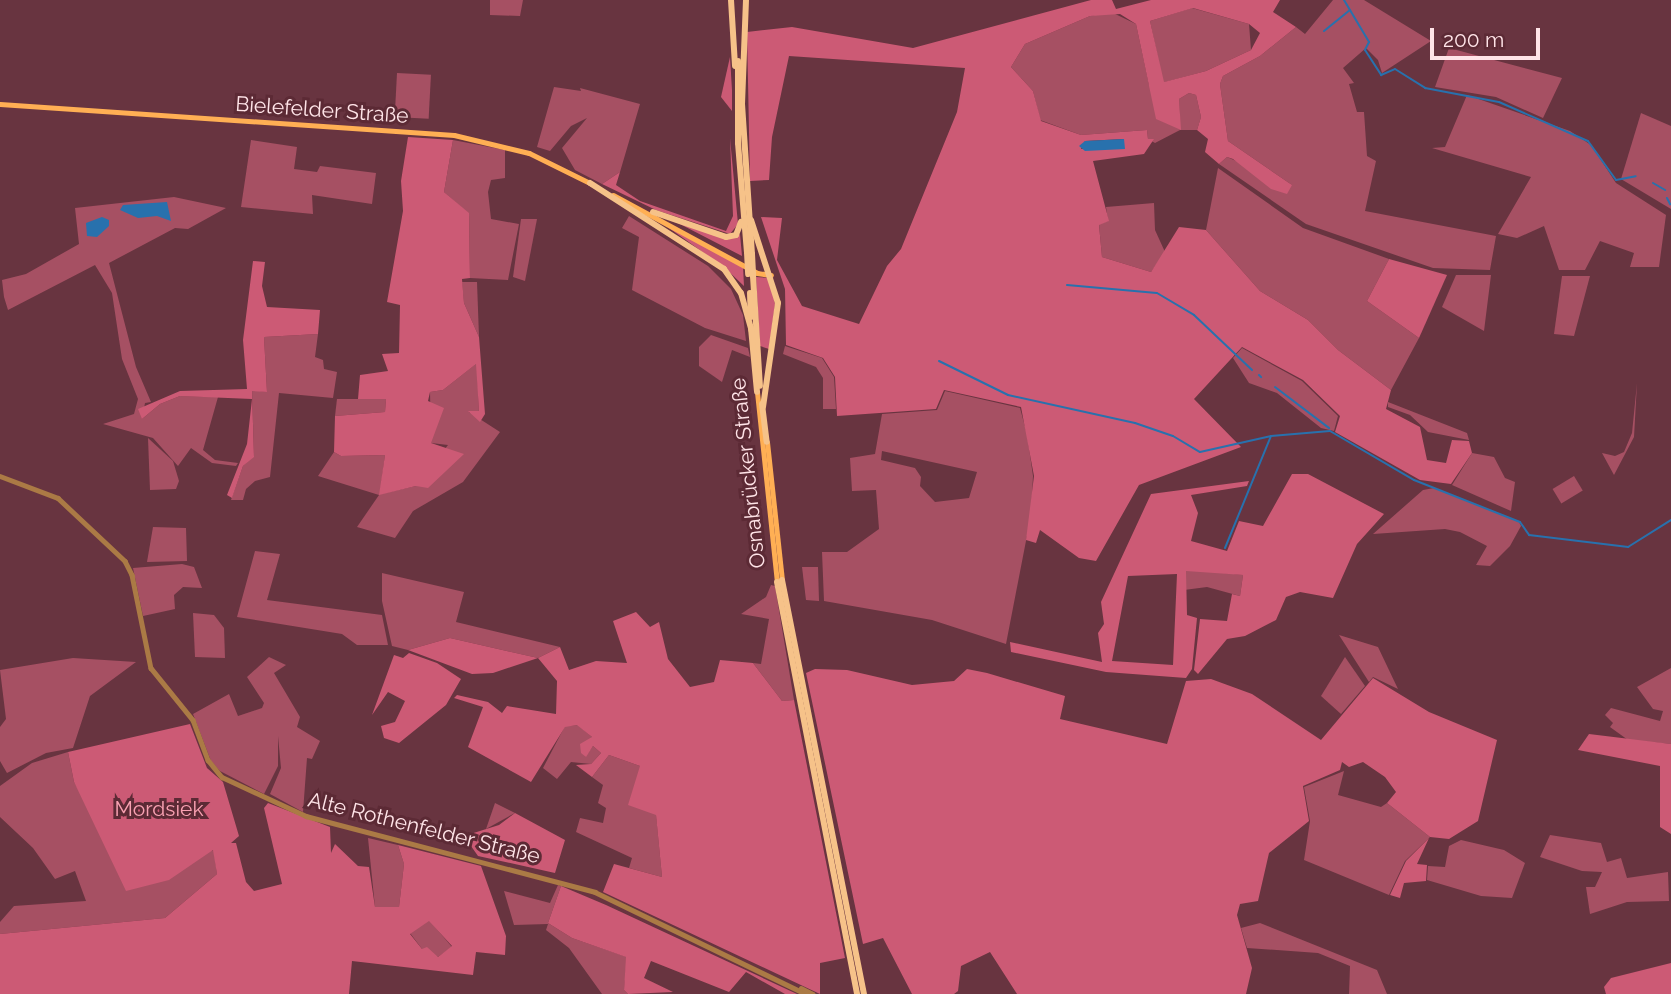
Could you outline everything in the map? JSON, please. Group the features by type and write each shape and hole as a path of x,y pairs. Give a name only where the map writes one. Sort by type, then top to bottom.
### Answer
{"highway":[{"path":"732,0 737,103"},
{"name":"Osnabrücker Straße","path":"744,0 737,103 757,392"},
{"name":"Osnabrücker Straße","path":"744,0 742,104 745,209"},
{"path":"590,183 724,269 741,293 752,332"},
{"path":"653,212 731,237 740,231 745,209"},
{"path":"745,209 770,272 778,317 763,407"},
{"name":"Osnabrücker Straße","path":"750,275 767,442"},
{"name":"Osnabrücker Straße","path":"780,581 849,936"},
{"path":"849,936 858,994"},
{"path":"849,936 864,994"}],"main road":[{"name":"Bielefelder Straße","path":"0,105 454,135 529,153 653,212 758,269 770,272"},
{"name":"Bielefelder Straße","path":"590,183 757,273 770,272"},
{"name":"Osnabrücker Straße","path":"757,392 780,581"},
{"name":"Osnabrücker Straße","path":"767,442 780,581"}],"street":[{"name":"Alte Rothenfelder Straße","path":"0,476 58,498 125,561 151,668 193,720 208,760 222,777 306,816 595,892 792,986"},
{"path":"792,986 806,994"},
{"path":"792,986 813,994"}],"shaded area":[{"path":"490,0 523,0 520,16 490,15"},
{"path":"1333,0 1364,0 1431,41 1382,73 1378,60 1366,48 1343,68 1354,83 1349,84 1357,112 1364,112 1367,156 1376,161 1365,211 1496,236 1490,270 1433,268 1306,224 1219,164 1227,157 1292,185 1228,141 1220,84 1223,76 1260,56 1296,27 1305,34"},
{"path":"1192,8 1249,24 1251,50 1206,71 1150,86 1180,129 1179,99 1189,93 1196,95 1201,117 1197,130 1180,130 1155,143 1148,139 1147,130 1081,135 1040,120 1033,91 1011,67 1025,44 1090,16 1111,12 1136,24 1149,85 1163,82 1150,21"},
{"path":"1449,48 1562,78 1543,118 1496,97 1435,87"},
{"path":"397,73 431,75 429,119 395,117"},
{"path":"554,87 581,91 580,88 640,104 620,172 602,184 575,170 562,148 587,118 571,126 550,151 537,147"},
{"path":"1467,95 1570,131 1591,145 1616,183 1666,215 1659,267 1630,267 1634,253 1600,241 1585,270 1559,270 1544,226 1517,238 1498,234 1531,177 1432,148 1445,147"},
{"path":"1641,113 1671,126 1671,209 1621,179"},
{"path":"251,140 297,147 294,169 317,172 320,166 376,173 372,204 312,195 313,214 241,207"},
{"path":"453,140 505,150 505,178 491,180 488,192 491,219 519,224 508,280 470,278 469,214 444,192"},
{"path":"1218,168 1303,228 1389,259 1367,301 1419,338 1391,390 1338,350 1308,320 1260,291 1206,230"},
{"path":"174,197 226,208 188,229 175,228 109,263 136,367 151,402 145,403 142,419 160,404 180,396 218,397 203,450 215,460 238,463 236,466 212,463 191,448 178,466 153,438 103,424 134,414 138,399 122,359 112,293 95,265 8,310 4,297 2,280 26,274 79,244 75,208"},
{"path":"1154,203 1155,230 1165,252 1151,272 1102,257 1099,224 1108,221 1106,207"},
{"path":"629,216 708,266 731,289 743,315 746,341 705,328 632,290 639,237 622,228"},
{"path":"521,219 537,219 525,281 513,277"},
{"path":"1456,275 1491,275 1484,331 1442,307"},
{"path":"1562,276 1590,276 1574,336 1554,334"},
{"path":"462,282 477,282 479,337 464,303"},
{"path":"318,334 315,357 323,360 324,369 337,372 333,398 279,393 270,477 255,481 246,489 243,500 231,500 243,466 254,456 252,390 267,392 264,337"},
{"path":"711,335 748,348 750,357 732,350 722,382 699,366 699,347"},
{"path":"785,346 822,358 834,377 836,409 823,409 823,378 816,367 783,354"},
{"path":"1242,348 1302,381 1338,416 1334,431 1321,428 1277,393 1249,383 1233,358"},
{"path":"477,363 479,412 469,412 500,432 463,482 413,511 395,538 357,527 379,495 318,476 334,452 341,456 385,455 380,494 416,486 448,445 431,443 430,392 443,390"},
{"path":"1637,383 1634,437 1614,475 1602,453 1615,456 1624,452 1632,433"},
{"path":"945,391 1020,408 1033,476 1031,515 1006,644 932,620 824,601 822,552 847,552 879,529 876,490 852,491 850,458 875,454 882,414 937,410","holes":["882,451 977,472 969,498 935,502 920,486 921,477 915,468 881,460"]},
{"path":"337,399 386,399 385,412 335,416"},
{"path":"1388,402 1467,433 1469,440 1428,432 1410,415 1388,407"},
{"path":"148,438 173,461 179,481 176,489 150,490"},
{"path":"1472,453 1494,457 1505,478 1515,482 1511,511 1452,485"},
{"path":"1574,476 1583,491 1561,503 1553,489"},
{"path":"1434,488 1519,522 1521,526 1510,546 1490,566 1476,565 1487,546 1460,532 1445,529 1373,534 1423,490"},
{"path":"153,527 186,528 187,561 147,562"},
{"path":"255,551 280,554 267,600 382,615 388,645 357,645 342,634 237,617"},
{"path":"182,564 194,567 202,588 183,587 174,595 175,609 143,616 133,568"},
{"path":"802,567 818,567 819,601 806,600"},
{"path":"1186,571 1243,575 1240,596 1207,587 1184,590"},
{"path":"382,573 464,592 456,622 560,647 538,658 450,638 408,650 392,646 382,601"},
{"path":"771,585 775,586 794,700 782,701 753,663 761,664 769,619 741,614 766,597"},
{"path":"193,613 214,615 224,628 225,658 195,657"},
{"path":"1339,635 1378,647 1398,689 1373,677 1369,682"},
{"path":"269,657 286,665 274,673 300,717 297,727 320,741 312,759 307,758 303,812 270,794 281,768 278,736 278,766 264,794 220,771 211,761 193,714 229,694 238,716 262,708 264,703 247,677"},
{"path":"1345,657 1365,686 1341,714 1321,696"},
{"path":"73,658 136,662 90,696 73,748 46,753 7,773 0,761 0,727 6,719 0,670"},
{"path":"1671,668 1671,744 1628,740 1610,727 1613,723 1605,715 1611,708 1660,721 1663,711 1653,709 1637,687"},
{"path":"578,725 592,737 585,757 593,746 601,753 591,764 571,762 557,779 543,768 565,726"},
{"path":"68,752 74,782 94,817 203,853 214,850 217,874 165,918 0,934 0,922 14,906 86,901 75,871 55,879 33,848 0,817 0,786 32,763"},
{"path":"609,755 640,766 656,814 662,877 629,868 632,858 576,832 580,818 603,823 606,808 598,803 603,785 592,777"},
{"path":"1344,771 1338,795 1381,807 1387,803 1430,837 1405,861 1389,895 1304,860 1310,821 1304,787"},
{"path":"495,803 515,813 486,829"},
{"path":"1550,835 1601,843 1607,862 1621,858 1627,878 1668,872 1669,901 1627,902 1590,914 1586,887 1595,887 1602,872 1582,871 1540,857"},
{"path":"368,838 398,845 404,864 399,907 375,907"},
{"path":"1461,840 1504,850 1525,863 1512,898 1481,896 1427,880 1428,866 1445,867 1449,846"},
{"path":"558,885 561,886 548,923 572,938 627,957 624,990 628,994 602,994 569,948 546,930 548,924 514,925 504,891 550,903"},
{"path":"429,920 452,947 438,957 422,949 410,933"},
{"path":"1260,923 1377,970 1387,994 1349,994 1350,966 1318,953 1247,948 1241,928"}],"green space":[{"path":"1091,0 1112,0 1116,9 1151,0 1280,0 1273,12 1296,27 1260,56 1223,76 1220,84 1228,141 1292,185 1287,194 1271,189 1233,159 1227,157 1219,164 1205,152 1208,139 1197,130 1201,117 1196,95 1189,93 1179,99 1181,130 1156,119 1136,24 1120,14 1090,16 1025,44 1011,67 1033,91 1041,121 1081,135 1147,130 1148,139 1154,139 1144,154 1093,161 1109,221 1099,225 1102,257 1151,272 1179,227 1206,230 1260,291 1308,320 1338,350 1391,390 1386,409 1420,427 1427,460 1446,463 1452,440 1469,441 1472,453 1451,484 1420,480 1335,432 1340,416 1303,380 1242,347 1194,399 1241,447 1139,485 1096,561 1079,558 1040,530 1036,543 1026,540 1034,476 1021,407 944,390 936,409 837,416 835,377 823,358 786,345 785,289 761,217 782,218 777,260 802,306 859,324 887,266 901,249 957,112 965,68 789,56 772,137 769,180 750,181 747,32 792,27 913,48","holes":["1193,8 1249,24 1260,33 1251,50 1206,71 1164,82 1150,21","1124,139 1124,149 1081,149 1085,141"]},
{"path":"730,57 732,90 732,111 721,97"},
{"path":"408,137 453,140 444,192 469,213 470,278 462,279 464,303 479,337 485,414 480,422 468,411 479,411 476,364 443,390 430,392 428,401 444,408 431,443 464,454 428,488 416,486 379,495 385,455 341,456 334,452 335,416 385,412 386,399 358,399 360,375 388,371 382,354 399,353 400,305 387,302 403,211 401,181"},
{"path":"730,138 738,224 730,234 656,210 602,184 620,172 616,185 640,201 726,231 733,216"},
{"path":"655,218 743,266 744,286 725,268"},
{"path":"676,222 735,238 740,234 742,256"},
{"path":"1389,259 1447,275 1419,338 1367,301"},
{"path":"253,261 265,262 262,286 267,307 320,310 318,334 264,337 267,392 252,391 254,457 243,466 232,498 227,495 247,444 252,399 180,396 160,404 142,419 138,409 180,391 247,389 243,340"},
{"path":"756,277 770,278 775,304 769,349 760,346"},
{"path":"1292,474 1308,474 1384,514 1357,544 1333,598 1300,592 1286,597 1276,620 1245,636 1227,639 1198,674 1194,670 1200,619 1227,621 1232,594 1240,596 1243,575 1186,571 1187,615 1197,618 1192,669 1186,678 1106,672 1011,652 1010,642 1102,662 1098,633 1104,624 1101,602 1151,494 1249,481 1247,486 1191,495 1198,513 1191,541 1227,551 1239,521 1263,526","holes":["1177,574 1173,665 1112,661 1128,576"]},
{"path":"636,612 650,627 659,622 668,659 690,687 714,682 720,660 753,663 782,701 794,700 845,958 820,963 820,994 603,892 614,864 662,877 656,815 628,805 640,766 609,755 592,777 576,765 591,764 601,753 593,746 586,757 581,753 580,744 592,737 577,725 565,727 531,782 468,747 483,707 454,698 457,695 488,702 502,713 507,706 556,714 557,681 538,658 560,647 569,670 596,661 627,663 613,621"},
{"path":"450,638 538,658 493,673 472,674 408,650"},
{"path":"409,653 437,663 461,679 446,705 399,743 384,738 381,726 395,722 405,701 388,692 372,715 394,655 403,658"},
{"path":"815,669 847,670 912,685 954,681 967,669 987,673 1065,696 1060,719 1167,744 1186,681 1211,679 1252,694 1321,740 1373,678 1429,712 1497,740 1478,821 1449,839 1430,837 1387,803 1396,792 1385,777 1363,762 1349,767 1342,762 1340,770 1303,786 1309,821 1269,853 1258,901 1240,904 1237,915 1252,968 1246,994 1017,994 990,952 961,966 958,991 954,994 912,994 883,938 863,944 806,673"},
{"name":"Mordsiek","path":"190,724 207,768 223,782 239,836 231,843 236,843 246,882 254,891 282,884 264,808 268,803 330,827 331,853 335,844 358,866 369,867 375,907 399,907 404,864 398,845 481,866 506,936 505,955 476,952 473,975 352,961 349,994 0,994 0,934 165,918 217,874 213,850 169,880 126,891 74,782 68,752","holes":["429,921 452,946 438,957 427,947 422,949 410,934"]},
{"path":"1589,734 1671,744 1671,834 1660,827 1660,766 1578,750"},
{"path":"515,813 565,840 555,873 478,856 464,836 499,825"},
{"path":"1429,838 1417,864 1427,865 1426,881 1404,883 1400,898 1390,895 1406,861"},
{"path":"561,886 797,994 785,994 746,972 729,992 651,961 644,978 673,992 628,994 624,990 626,957 572,938 548,923"},
{"path":"1671,963 1671,994 1606,994 1604,987 1611,978"}],"water":[{"path":"1124,139 1125,149 1085,151 1079,146 1085,141"},
{"path":"167,202 171,221 157,216 138,218 120,210 123,205"},
{"path":"102,217 109,220 109,226 97,237 87,236 86,223"}],"waterway":[{"path":"1344,0 1369,42 1365,50 1381,75 1395,69 1425,88 1499,102 1588,141 1616,180 1636,176"},
{"path":"1324,31 1350,10"},
{"path":"1653,183 1665,190"},
{"path":"1667,198 1670,204"},
{"path":"1067,285 1157,293 1194,315 1252,370"},
{"path":"939,361 1008,395 1135,423 1173,436 1200,452 1271,436"},
{"path":"1275,387 1329,428"},
{"path":"1225,548 1271,436 1330,431 1414,480 1520,522 1529,535 1628,547 1671,520"}]}
